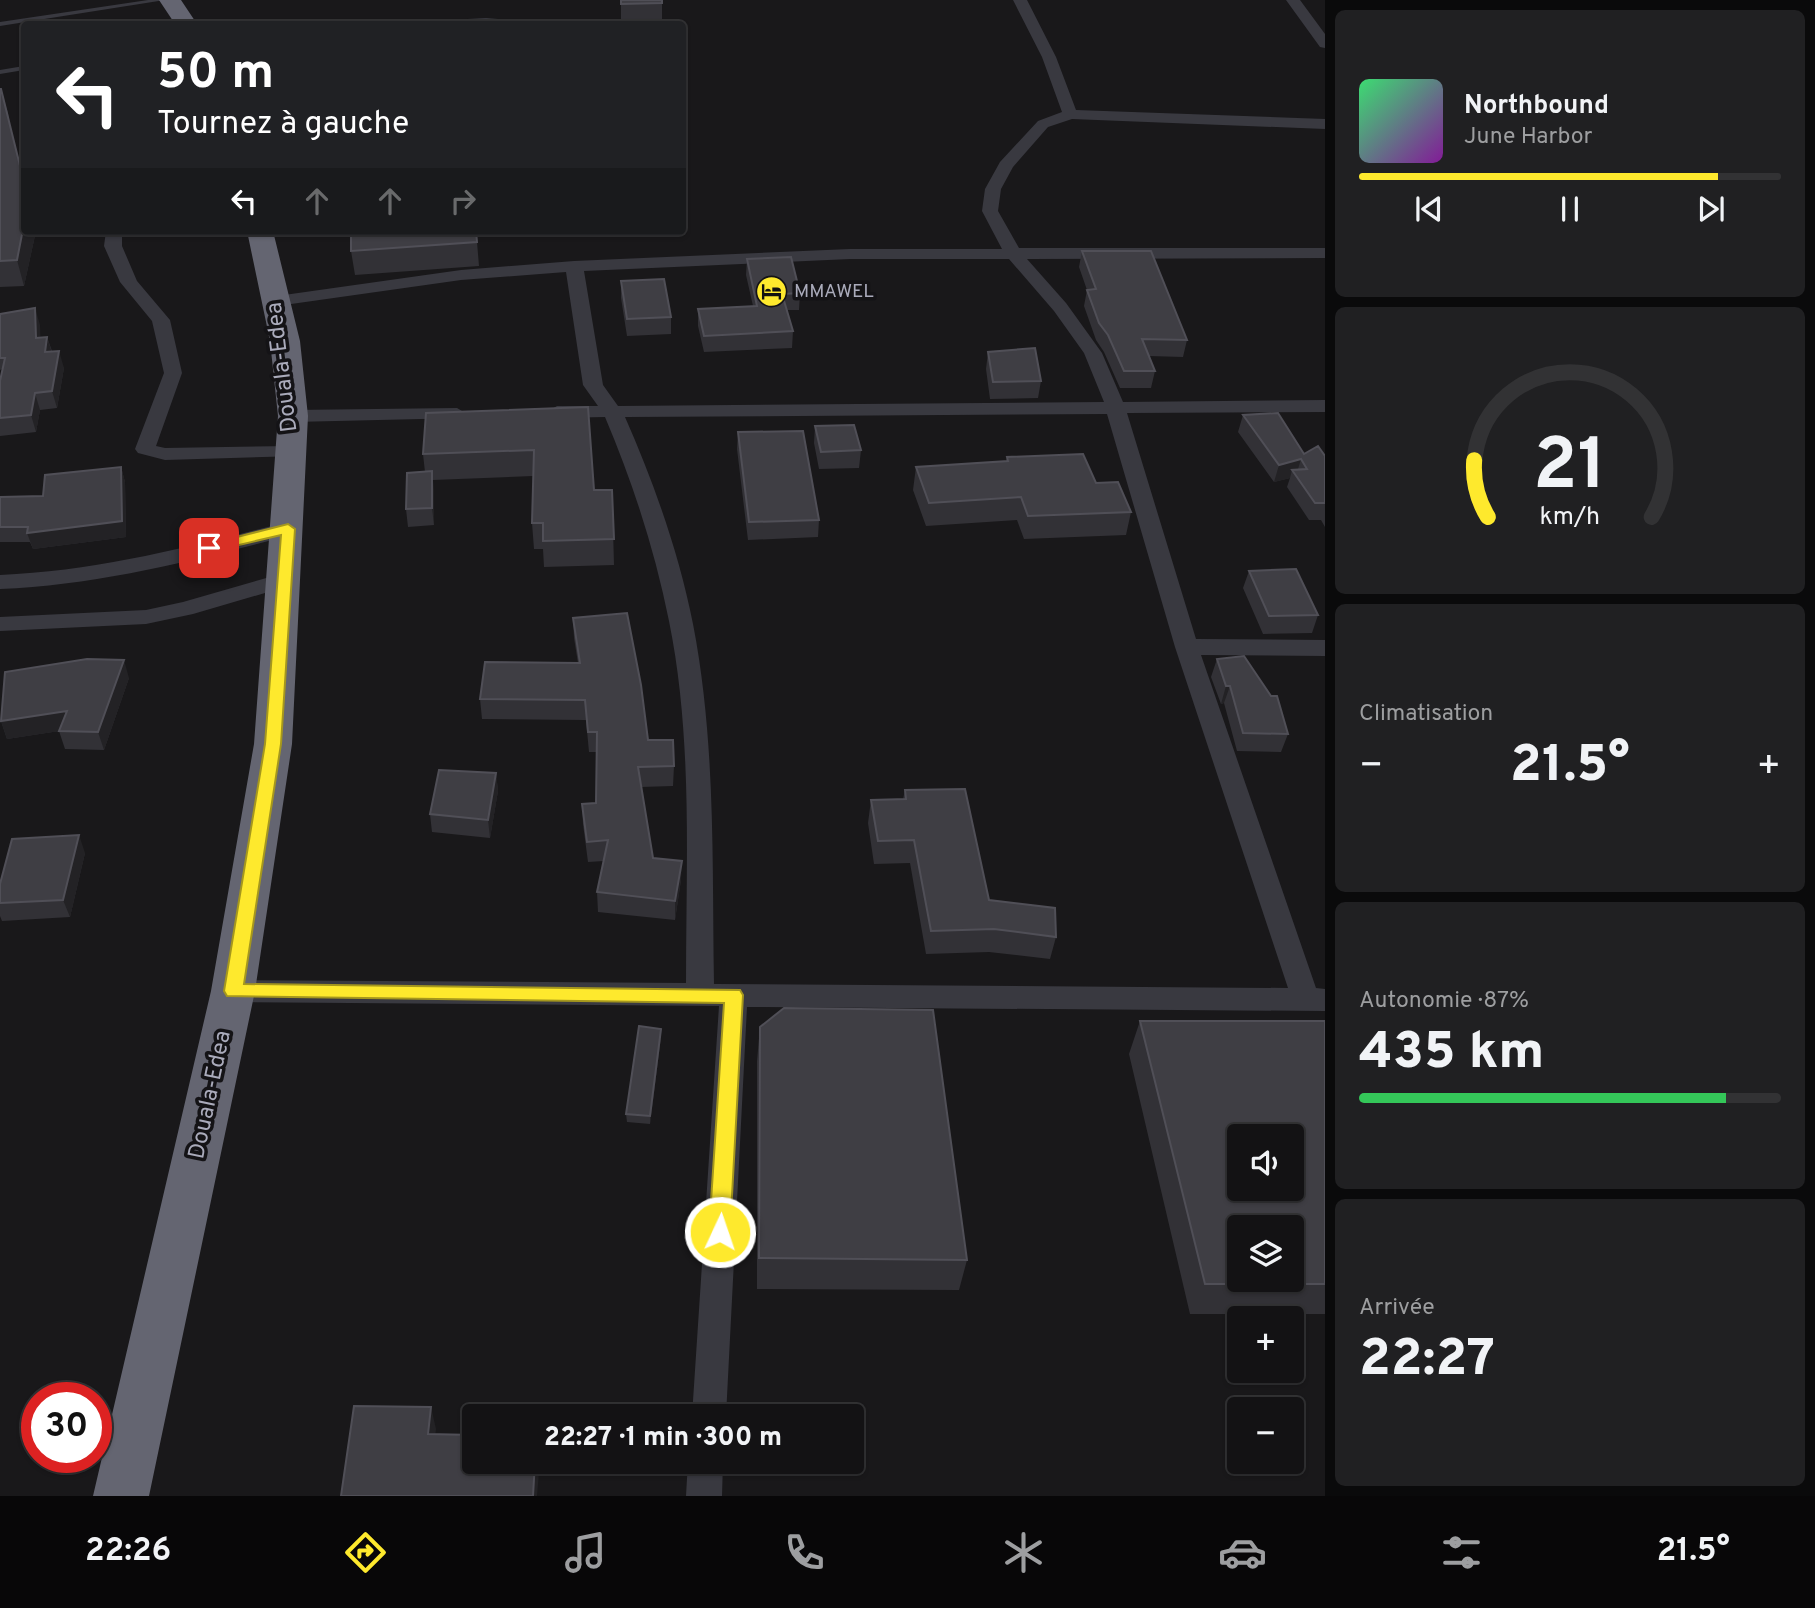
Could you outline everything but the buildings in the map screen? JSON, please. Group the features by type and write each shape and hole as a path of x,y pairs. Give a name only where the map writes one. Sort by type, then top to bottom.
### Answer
{"highway":[{"path":"170,0 184,21"},
{"name":"Douala-Edea","path":"121,1496 233,991 273,744 293,434 277,301 261,235"}],"street":[{"path":"1020,0 1049,57 1070,114"},
{"path":"1293,0 1325,44"},
{"path":"233,991 1316,1000 1187,647 1115,406 1093,352 1060,307 1014,254 990,211 993,189 1006,165 1043,124 1070,114 1325,124"},
{"path":"114,235 113,246 129,282 161,320 173,373 145,449 165,454 293,434 474,414"},
{"path":"277,301 461,275 574,266 850,254 1325,253"},
{"path":"574,266 593,385 598,398 612,411 651,513 666,561 687,657 696,759 700,995"},
{"path":"543,412 1325,406"},
{"path":"0,582 31,582 131,567 288,529"},
{"path":"0,624 146,617 185,609 285,580"},
{"path":"1187,647 1325,648"},
{"path":"710,1404 734,995"},
{"path":"704,1496 705,1474"}],"lane":[{"path":"0,24 162,0"},
{"path":"468,21 498,21"},
{"path":"0,72 21,68"}],"place":[{"name":"MMAWEL","path":"771,292"}],"route":[{"path":"209,548 288,529 273,744 233,991 734,995 720,1232"}]}
